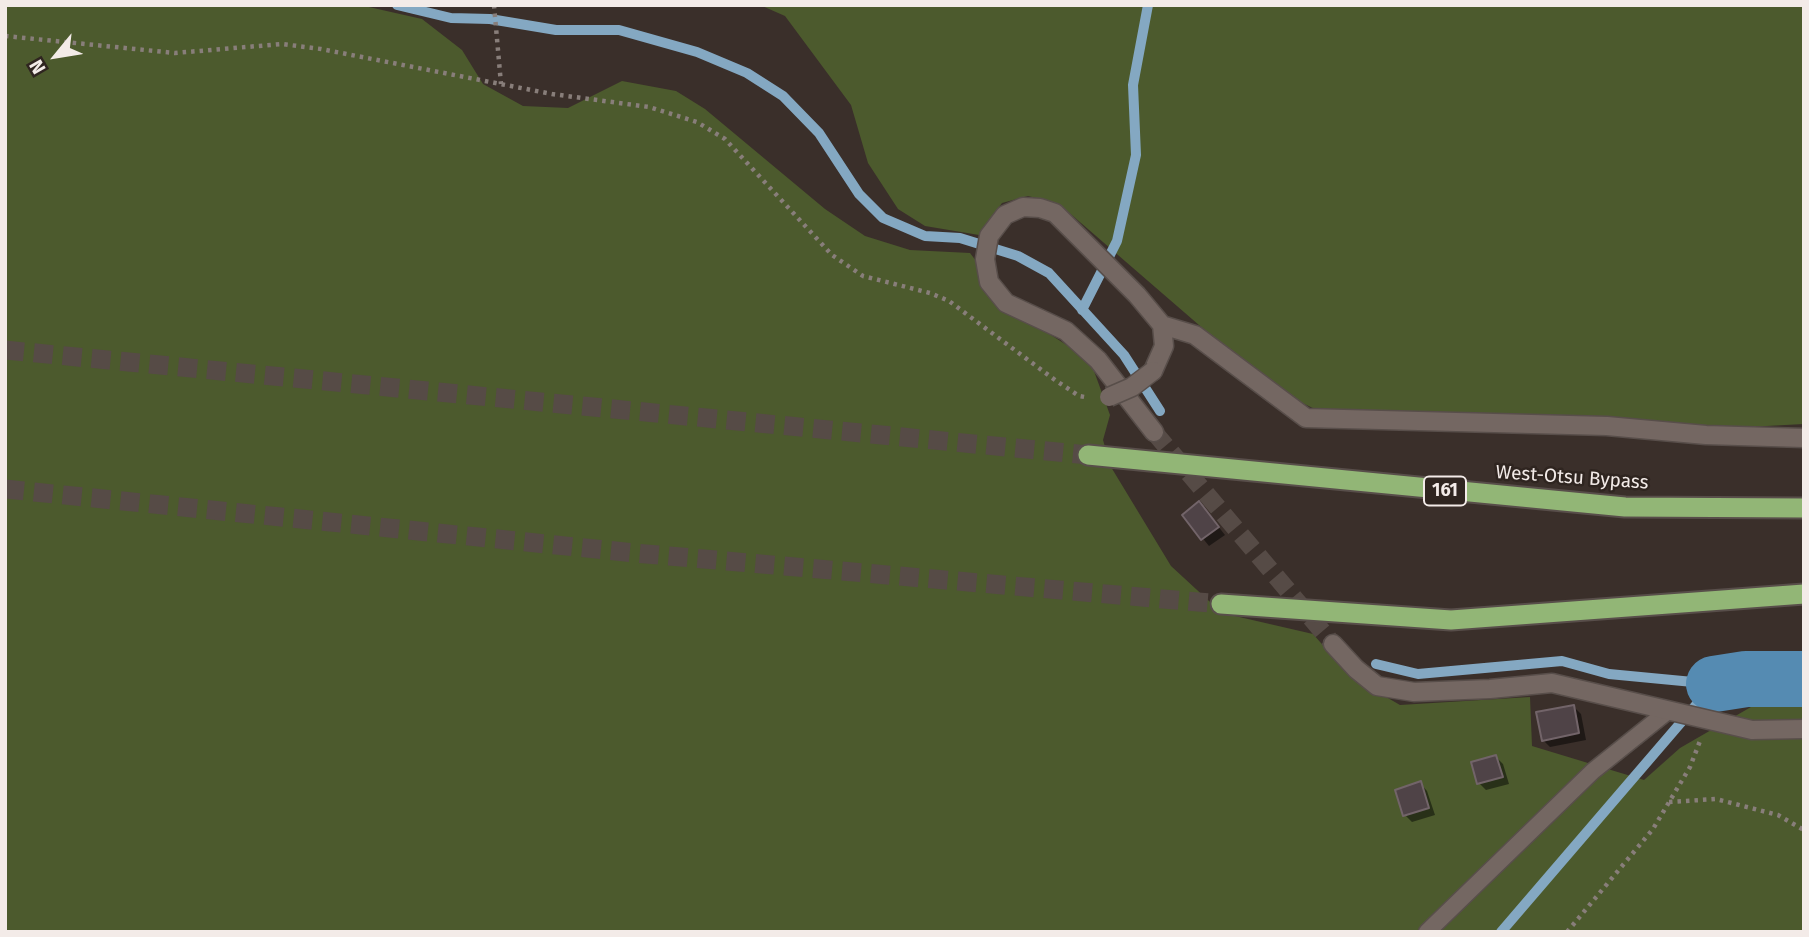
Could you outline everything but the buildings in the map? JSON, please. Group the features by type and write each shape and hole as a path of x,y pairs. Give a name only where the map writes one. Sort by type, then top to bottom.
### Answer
{"highway":[{"name":"West-Otsu Bypass","path":"1088,455 1625,507 1804,508"},
{"path":"1222,604 1451,620 1804,594"}],"street":[{"path":"1154,432 1098,360 1066,331 1006,303 989,282 985,259 989,236 1005,215 1023,207 1040,208 1055,213 1137,295 1162,325 1195,335 1306,418 1607,426 1706,435 1804,438"},
{"path":"1108,397 1132,387 1153,371 1164,346 1162,325"},
{"path":"1333,644 1356,669 1377,686 1414,692 1552,683 1752,730 1804,729"}],"lane":[{"path":"1427,932 1593,771 1671,712"}],"path":[{"path":"494,5 501,84"},
{"path":"5,36 175,53 282,44 321,49 552,94 649,107 697,122 725,139 832,255 842,262 863,276 930,293 949,301 1079,396 1098,400 1108,397"},
{"path":"1567,932 1653,830 1690,767 1709,720"},
{"path":"1668,802 1716,799 1778,815 1804,830"}],"green space":[{"path":"5,5 360,5 422,19 462,50 483,84 523,106 568,108 622,81 676,91 705,109 825,209 865,236 910,250 970,253 1015,312 1090,360 1110,415 1103,440 1111,467 1171,566 1222,613 1313,634 1350,676 1400,705 1530,697 1532,746 1644,780 1680,748 1770,696 1804,692 1804,932 5,932"},
{"path":"760,5 1804,5 1804,424 1729,428 1321,412 1290,397 1229,351 1059,204 1028,196 1002,203 979,235 925,226 898,209 868,163 851,105 785,16"}],"waterway":[{"path":"397,5 451,18 490,19 556,30 619,30 697,52 747,73 783,96 819,133 859,194 883,218 925,236 960,238 1018,256 1049,273 1124,355 1160,411"},
{"path":"1082,310 1117,241 1136,155 1133,85 1148,5"},
{"path":"1376,664 1418,674 1562,661 1609,674 1714,684"},
{"path":"1714,684 1746,679 1804,679"},
{"path":"1501,932 1714,684"}],"tunnel":[{"path":"5,350 1088,455"},
{"path":"1154,432 1333,644"},
{"path":"5,489 635,553 1221,604"}]}
